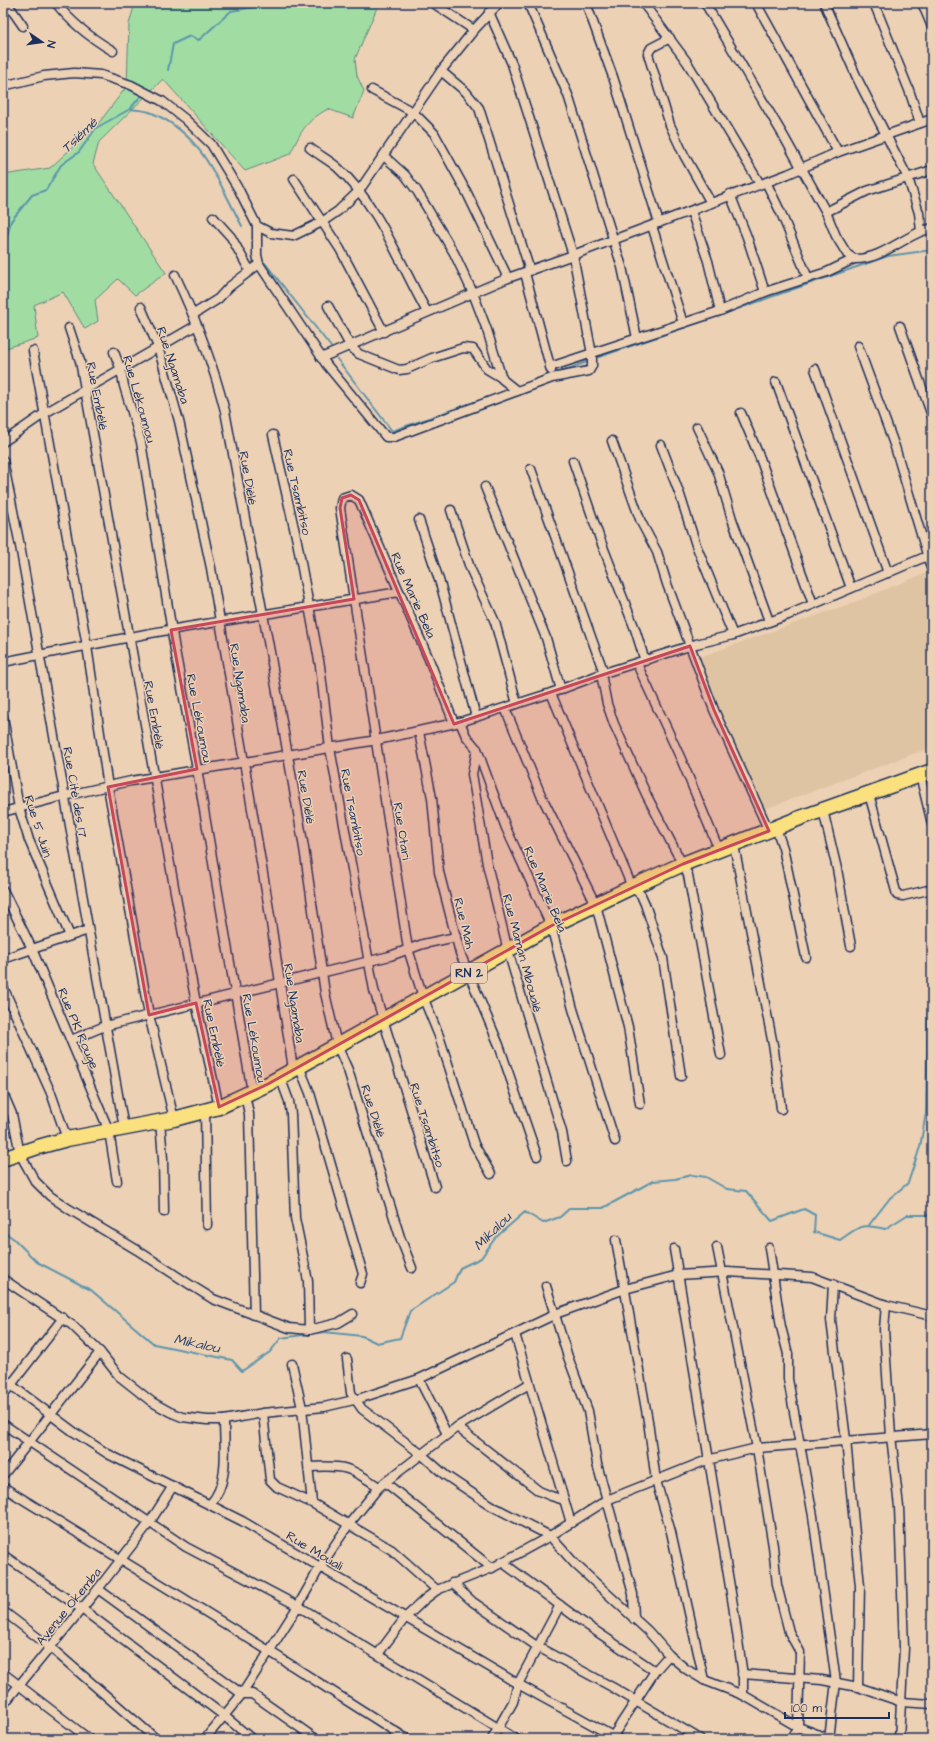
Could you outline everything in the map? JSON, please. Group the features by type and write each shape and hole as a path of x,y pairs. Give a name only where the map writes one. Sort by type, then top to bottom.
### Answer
{"highway":[{"name":"RN 2","path":"4,1158 67,1139 167,1120 219,1107 249,1094 423,997 468,974 551,926 632,887 683,864 719,850 823,810 926,773"}],"street":[{"path":"7,3 23,26"},
{"path":"56,3 91,39 113,51"},
{"path":"433,3 474,30"},
{"path":"257,226 271,233 293,236 322,222 338,211 359,192 441,71 489,12 499,3"},
{"path":"528,3 568,95 622,267 637,338"},
{"path":"586,3 613,77 683,323"},
{"path":"643,3 670,38 700,83 781,212 808,278"},
{"path":"705,3 767,107 826,212 836,236 847,254 854,259"},
{"path":"756,3 838,152"},
{"path":"824,3 858,80 908,178 919,213 921,231"},
{"path":"874,3 909,90 920,123"},
{"path":"922,3 932,27"},
{"path":"3,86 44,76 74,73 101,75 131,85 162,101 185,119 211,144 239,190 257,226 256,255 259,264 321,358 383,434 390,438 552,378 589,371 592,366 592,354 573,256 512,64 489,12"},
{"path":"670,38 651,48 648,54 670,125 684,155 711,203"},
{"path":"441,71 466,92 479,108 527,272 552,378"},
{"path":"372,90 413,112 439,141 467,193 508,278"},
{"path":"321,358 351,347 427,312 508,278 573,256 711,203 730,194 763,183 838,152 932,119"},
{"path":"310,148 337,167 359,192 381,224 427,312"},
{"path":"384,156 405,175 425,203 454,253 473,293 487,330 502,378"},
{"path":"826,212 867,192 932,170"},
{"path":"294,179 340,249 384,332"},
{"path":"730,194 747,237 765,292"},
{"path":"691,210 708,261 720,311"},
{"path":"213,217 231,236 250,271"},
{"path":"550,367 720,311 765,292 832,271 854,259 862,259 882,252 921,231 932,228"},
{"path":"194,314 218,299 229,287 259,264"},
{"name":"Rue Diélé","path":"175,275 194,314 217,380 225,411 288,754 304,848 322,972 337,1045 348,1070 400,1237 412,1268"},
{"path":"328,306 351,347 359,354 399,370 408,369 432,358 463,348 473,349 488,369 502,378 517,391"},
{"name":"Rue Ngamaba","path":"140,308 158,347 178,421 196,500 268,903 279,983 296,1068 310,1093 363,1274 360,1283"},
{"path":"3,442 45,413 197,325"},
{"path":"900,326 932,416"},
{"name":"Rue Embélé","path":"69,328 80,361 153,777 196,1004 219,1107"},
{"path":"858,346 895,447 929,556 932,571"},
{"path":"33,351 87,646 108,787 167,1120 163,1160 164,1212"},
{"name":"Rue Lékoumou","path":"114,352 121,370 124,386 141,442 171,630 198,769 235,994 249,1094 254,1315"},
{"path":"815,369 888,573"},
{"path":"776,382 852,588"},
{"path":"741,413 760,458 813,604"},
{"path":"697,426 718,472 732,519 769,621"},
{"name":"Rue Tsambitso","path":"272,435 289,498 320,666 330,748 374,990 435,1187"},
{"path":"612,441 641,522 657,552 714,710 782,848 806,957"},
{"path":"661,445 680,495 696,545 733,635"},
{"name":"Rue Cité des 17","path":"3,460 20,546 124,1128"},
{"path":"573,461 600,539 635,629 645,661"},
{"path":"531,469 603,674 607,704 614,724 647,796 688,875 721,1055"},
{"path":"485,487 546,638 561,690"},
{"name":"Rue Otari","path":"359,500 351,495 346,496 342,498 340,508 377,740 408,949 423,997 439,1036 474,1144 491,1174"},
{"name":"Rue Marie Bela","path":"359,500 457,722 466,736 477,748 506,828 551,926 573,1009 615,1141"},
{"path":"451,510 470,568 495,622 517,704"},
{"path":"419,520 441,586 476,717"},
{"path":"3,812 64,796 153,777 377,740 419,732 476,717 690,646 733,635 929,556"},
{"path":"3,662 171,630 399,592"},
{"path":"636,664 681,759 719,850"},
{"path":"551,693 632,887 641,895 645,904 663,958 681,1076"},
{"path":"505,708 541,795 596,905 628,1027 640,1104"},
{"name":"Rue 5 Juin","path":"3,717 19,808 29,840 70,936"},
{"name":"Rue Mah","path":"419,732 432,798 439,872 460,954 499,1045 537,1156"},
{"name":"Rue Maman Mboualé","path":"477,748 472,774 487,864 508,951 562,1132 567,1161"},
{"path":"926,773 932,824"},
{"path":"869,794 897,896 932,889"},
{"path":"823,810 837,869 851,946"},
{"path":"734,845 774,1050 781,1109"},
{"name":"Rue PK Rouge","path":"3,890 32,949 109,1131 117,1181"},
{"path":"3,959 88,930"},
{"path":"71,1040 106,1026 369,961 431,942 456,937"},
{"path":"3,987 51,1093 67,1139"},
{"path":"280,1077 289,1100 291,1114 295,1218 308,1281 309,1330"},
{"path":"3,1093 12,1114 20,1154 35,1181 60,1203 213,1299 280,1326 309,1330 338,1323 353,1314"},
{"path":"205,1111 208,1225"},
{"path":"616,1240 648,1421 656,1481 671,1532 704,1680"},
{"path":"717,1247 731,1323 738,1345 745,1394 757,1448 773,1546 777,1585 789,1632 800,1652 798,1728 790,1739"},
{"path":"347,1359 349,1388 352,1398 362,1409 421,1454 445,1475 490,1505 550,1536 575,1564 634,1618 669,1654 704,1680 743,1695 798,1728 829,1739 836,1682 813,1516 788,1379 788,1354 781,1327 769,1248"},
{"path":"674,1249 732,1597 742,1674 743,1695"},
{"path":"3,1279 22,1294 63,1318 100,1352 119,1376 128,1384 170,1412 195,1419 224,1420 263,1413 324,1407 355,1400 419,1379 555,1315 625,1289 678,1275 721,1273 812,1277 886,1305 932,1316"},
{"path":"833,1284 831,1320 846,1440 860,1586 858,1687"},
{"path":"546,1286 568,1357 588,1411 597,1464 633,1594 634,1618"},
{"path":"886,1305 884,1329 891,1436 899,1507 904,1648 899,1739"},
{"path":"3,1395 63,1318"},
{"path":"515,1334 571,1523"},
{"path":"3,1475 31,1442 100,1352"},
{"path":"292,1364 302,1408 310,1467 312,1503"},
{"name":"Rue Mouali","path":"3,1379 108,1454 242,1521 518,1684 614,1738"},
{"path":"419,1379 447,1434"},
{"path":"205,1739 223,1715 242,1694 298,1606 320,1567 349,1524 383,1485 457,1427 529,1384"},
{"path":"263,1413 270,1480 277,1487 312,1503 392,1550 437,1590"},
{"path":"210,1504 219,1493 223,1472 224,1420"},
{"path":"3,1424 186,1547 298,1606 516,1739"},
{"path":"457,1427 539,1490 550,1496 564,1500"},
{"path":"378,1654 405,1618 437,1590 492,1568 550,1536 607,1500 708,1460 757,1448 891,1436 932,1434"},
{"path":"310,1467 342,1467 383,1485 492,1568"},
{"name":"Avenue Okemba","path":"3,1705 98,1589 150,1522 173,1486"},
{"path":"3,1487 270,1651 407,1739"},
{"path":"3,1555 82,1609 223,1715 252,1739"},
{"path":"502,1562 560,1605 655,1671"},
{"path":"452,1583 474,1602 538,1647 636,1701 700,1739"},
{"path":"98,1589 242,1694 252,1694 316,1739"},
{"path":"492,1739 513,1702 518,1684 560,1605"},
{"path":"3,1611 50,1647 156,1739"},
{"path":"614,1738 655,1671 669,1654"},
{"path":"3,1674 89,1739"},
{"path":"742,1674 836,1682 858,1687 902,1702 932,1704"}],"highlighted area":[{"path":"351,495 359,500 454,724 690,646 714,710 769,831 683,864 551,926 268,1084 219,1107 196,1003 149,1015 108,787 197,769 171,630 354,599 340,508 342,498"}],"shaded area":[{"path":"928,572 932,581 932,747 762,810 697,658 857,601"}],"green space":[{"path":"135,3 379,3 355,59 357,76 364,91 353,118 328,109 320,113 304,128 290,154 245,171 163,79 99,142 93,164 166,273 135,295 118,279 95,300 98,321 85,329 63,292 34,305 38,338 3,349 3,175 50,168 98,124 127,86 129,24"}],"waterway":[{"name":"Tsiémé","path":"168,70 173,44 190,36 199,40 231,11 261,6 266,3"},
{"name":"Tsiémé","path":"3,252 11,221 32,195 46,190 61,165 79,152 96,128 130,109 140,97"},
{"path":"130,109 152,113 169,122 184,133 207,160 242,226"},
{"path":"723,314 888,256 932,250"},
{"path":"265,263 331,347"},
{"path":"599,357 712,318"},
{"path":"337,359 392,431 503,392"},
{"path":"557,373 587,362"},
{"path":"869,1225 890,1198 908,1183 920,1147 926,1113 928,1000 932,985"},
{"name":"Mikalou","path":"3,1231 14,1239 37,1262 91,1290 154,1344 232,1360 242,1371 270,1352 281,1338 324,1332 362,1336 377,1343 400,1338 410,1311 454,1282 460,1268 481,1258 496,1237 525,1212 543,1223 560,1217 570,1208 603,1208 653,1181 675,1179 692,1175 706,1177 727,1189 746,1191 772,1221 804,1209 815,1215 814,1232 840,1240 861,1227 870,1226 885,1229 907,1215 932,1215"}]}
